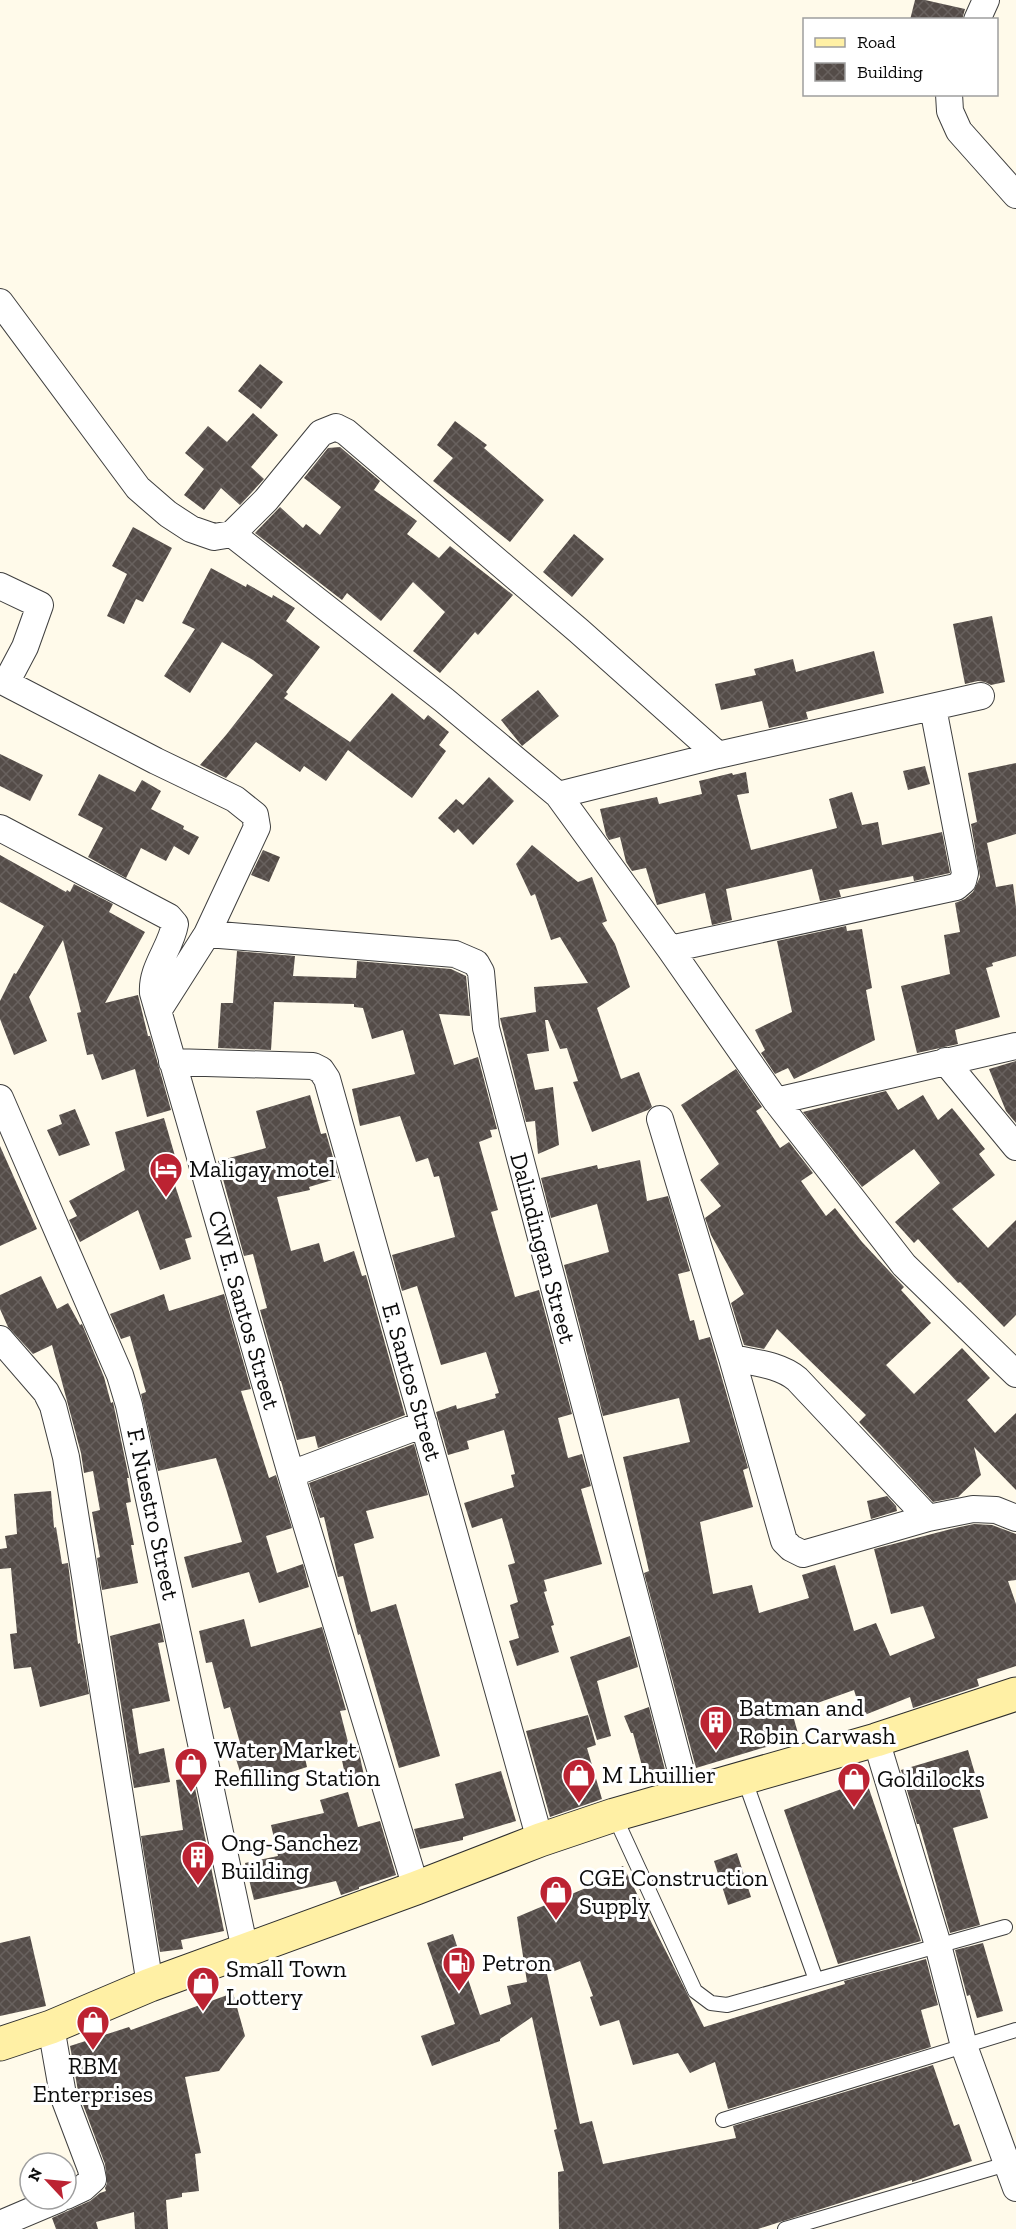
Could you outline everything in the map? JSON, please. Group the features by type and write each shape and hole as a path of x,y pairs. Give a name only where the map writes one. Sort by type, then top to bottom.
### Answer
{"main road":[{"path":"0,2044 51,2027 150,1985 540,1840 615,1815 876,1740 1016,1694"}],"street":[{"path":"978,18 986,0"},
{"path":"949,96 950,111 958,130 1016,195"},
{"path":"0,302 138,488 168,514 190,529 214,537 232,534 266,500 321,433 336,427 346,432 579,631 718,755"},
{"path":"232,534 444,700 558,795 670,949 776,1101 904,1265 1016,1374"},
{"path":"0,585 40,605 25,647 6,683 235,799 255,815 257,828 207,934 158,1011"},
{"path":"558,795 718,755 981,696"},
{"path":"670,949 956,887 963,881 965,873 933,708"},
{"name":"CW E. Santos Street","path":"0,828 170,917 176,924 152,982 158,1011 291,1474 416,1888"},
{"name":"Dalindingan Street","path":"207,934 455,954 476,963 481,972 486,1028 687,1794"},
{"path":"776,1101 1016,1046"},
{"path":"945,1061 1016,1147"},
{"name":"E. Santos Street","path":"172,1062 313,1066 321,1070 327,1078 540,1840"},
{"name":"F. Nuestro Street","path":"0,1098 120,1375 129,1405 245,1950"},
{"path":"660,1119 732,1358 780,1528 784,1540 791,1548 803,1554 928,1518 973,1509 996,1510 1016,1518"},
{"path":"0,1339 46,1392 53,1406 66,1457 150,1985"},
{"path":"732,1358 788,1372 928,1518"},
{"path":"291,1474 424,1424"},
{"path":"876,1740 938,1945 964,2046 1012,2162 1016,2188"},
{"path":"51,2027 63,2095 93,2179 78,2190"},
{"path":"0,2224 31,2211"}],"lane":[{"path":"744,1778 816,1980"},
{"path":"615,1815 695,1990 711,2003 727,2005 1005,1927"},
{"path":"723,2120 1016,2030"},
{"path":"785,2229 1012,2162"}],"building":[{"path":"915,0 965,9 963,18 910,18"},
{"path":"260,364 283,382 261,409 238,391"},
{"path":"253,413 278,435 251,467 264,479 240,505 221,488 204,510 184,495 204,469 185,453 208,426 227,442"},
{"path":"455,421 487,445 484,448 544,500 510,542 433,481 453,458 437,445"},
{"path":"340,447 380,481 374,490 417,521 407,534 439,558 450,546 513,595 478,635 475,632 440,673 413,651 445,612 413,582 381,621 347,593 342,600 255,533 280,507 303,528 306,524 320,535 341,507 304,478 328,448"},
{"path":"133,527 172,548 143,602 136,599 124,624 107,616 127,574 112,566"},
{"path":"574,534 604,559 572,597 543,572"},
{"path":"211,568 246,587 247,584 272,598 273,595 295,608 286,621 320,647 286,692 288,694 284,698 350,742 392,693 424,720 428,715 449,732 439,745 446,751 412,798 348,750 326,781 304,766 300,772 256,742 226,778 200,765 273,675 222,642 190,693 164,676 195,629 182,623"},
{"path":"992,616 1005,682 991,685 978,681 965,684 953,624"},
{"path":"874,651 884,693 806,712 808,719 769,728 762,701 721,710 715,684 756,675 754,669 793,659 796,672"},
{"path":"538,690 559,716 522,746 501,720"},
{"path":"0,754 43,775 30,801 0,786"},
{"path":"1016,763 1016,834 987,843 996,887 1013,884 1016,907 1016,956 992,963 993,966 986,968 1000,1017 955,1030 958,1044 917,1053 901,986 950,974 944,935 960,932 955,903 965,899 973,892 980,877 971,824 977,822 968,773"},
{"path":"925,766 930,784 908,790 903,771"},
{"path":"746,772 749,793 737,795 751,850 837,828 829,799 852,792 862,825 878,822 882,845 942,832 950,873 914,881 913,876 839,890 841,897 820,901 812,869 726,889 732,920 712,925 705,893 657,905 646,868 632,871 626,862 620,837 609,840 606,835 600,809 657,797 659,804 702,794 699,781"},
{"path":"99,774 135,792 142,780 161,791 151,809 184,826 183,829 199,837 189,855 174,846 166,861 141,848 126,878 88,857 103,828 78,815"},
{"path":"489,777 514,801 473,845 458,829 454,833 438,818 456,799 463,805"},
{"path":"532,845 578,882 592,877 607,921 602,923 615,944 630,987 597,1008 621,1079 639,1072 652,1107 592,1132 573,1082 578,1081 567,1048 560,1049 548,1020 545,1020 549,1051 527,1054 535,1090 553,1087 559,1145 538,1154 535,1121 526,1122 500,1018 536,1012 534,987 588,983 560,937 551,940 535,894 531,896 516,864"},
{"path":"263,850 280,857 269,882 251,875"},
{"path":"0,855 66,892 67,890 70,892 74,884 113,904 109,912 145,932 105,1003 138,995 171,1110 147,1117 135,1069 102,1080 93,1054 87,1055 77,1013 81,1012 63,940 29,997 47,1041 14,1055 0,1019 0,1001 14,973 16,974 44,926 0,902"},
{"path":"846,926 847,931 862,929 872,988 866,990 875,1040 794,1079 788,1068 775,1074 761,1053 765,1050 755,1030 792,1012 777,941"},
{"path":"237,951 295,956 293,976 356,978 357,961 451,969 466,976 470,1016 439,1014 454,1065 478,1057 497,1129 490,1130 492,1137 479,1142 498,1210 491,1212 515,1297 539,1290 572,1414 558,1418 568,1458 582,1454 591,1486 581,1489 602,1564 544,1580 547,1591 544,1592 554,1625 551,1626 559,1652 517,1666 509,1641 519,1638 510,1605 518,1602 508,1565 515,1563 502,1518 472,1528 464,1503 514,1487 511,1475 515,1474 504,1430 467,1441 469,1449 448,1455 436,1412 456,1405 457,1409 496,1398 495,1394 499,1393 486,1352 441,1365 417,1286 402,1291 392,1255 455,1237 439,1176 434,1177 428,1158 416,1162 400,1116 360,1126 352,1089 415,1074 403,1030 372,1039 363,1008 354,1007 354,1004 274,1002 271,1050 218,1048 221,1003 233,1003"},
{"path":"1016,1061 1016,1123 1006,1111 989,1069"},
{"path":"736,1069 762,1107 756,1111 780,1148 789,1142 813,1173 801,1181 826,1216 835,1208 862,1242 904,1287 901,1290 931,1323 886,1365 914,1394 962,1348 990,1378 967,1400 995,1433 1016,1413 1016,1490 974,1447 981,1475 958,1497 933,1502 859,1422 866,1415 777,1329 764,1349 744,1345 731,1303 744,1294 711,1235 705,1218 721,1206 700,1180 719,1164 681,1105"},
{"path":"886,1091 898,1110 923,1095 938,1120 952,1108 985,1149 979,1154 995,1175 952,1209 988,1248 1016,1220 1016,1315 1004,1327 960,1282 958,1283 918,1239 914,1243 895,1222 940,1183 914,1149 862,1187 803,1112"},
{"path":"310,1095 321,1134 326,1133 339,1178 309,1187 310,1190 277,1197 291,1251 319,1243 324,1262 354,1251 362,1276 366,1275 405,1415 318,1448 315,1436 297,1440 260,1310 267,1308 253,1254 244,1256 218,1161 266,1148 256,1111"},
{"path":"75,1109 90,1145 59,1156 47,1130 62,1124 59,1115"},
{"path":"164,1118 175,1156 166,1158 192,1237 185,1239 191,1259 160,1270 138,1210 80,1242 69,1220 77,1216 69,1201 125,1170 115,1132"},
{"path":"0,1146 37,1229 0,1246"},
{"path":"640,1160 647,1201 668,1196 690,1271 678,1274 690,1321 694,1320 699,1340 710,1337 748,1468 743,1470 753,1507 700,1522 713,1594 752,1585 759,1613 809,1598 802,1575 835,1565 854,1631 876,1623 890,1656 935,1638 923,1606 891,1614 874,1549 974,1524 992,1525 1016,1534 1016,1580 1008,1581 1016,1604 1016,1666 977,1679 979,1686 913,1708 910,1697 862,1716 854,1690 792,1712 799,1737 696,1768 644,1573 649,1571 623,1457 690,1442 679,1398 603,1416 564,1265 609,1252 597,1204 551,1218 541,1178 597,1165 598,1169"},
{"path":"41,1276 57,1309 68,1303 80,1325 82,1324 104,1377 111,1403 113,1402 129,1478 127,1478 131,1502 126,1503 138,1583 102,1590 97,1558 100,1557 92,1512 100,1510 93,1471 84,1473 81,1453 52,1345 33,1354 8,1327 0,1309 0,1295"},
{"path":"164,1294 169,1311 224,1294 251,1389 241,1391 269,1478 276,1475 292,1528 266,1536 277,1573 303,1564 309,1587 259,1603 249,1572 192,1588 184,1557 242,1542 216,1458 158,1471 141,1394 146,1392 130,1336 121,1339 110,1314"},
{"path":"414,1444 428,1495 366,1511 374,1538 354,1544 371,1612 396,1604 440,1756 399,1768 360,1634 358,1635 343,1576 338,1577 324,1517 320,1518 309,1483"},
{"path":"51,1491 54,1528 56,1527 62,1564 68,1563 78,1644 80,1643 89,1694 40,1707 31,1667 14,1669 10,1634 17,1633 11,1568 0,1569 0,1549 7,1548 5,1536 17,1534 14,1494"},
{"path":"887,1496 896,1506 897,1511 871,1519 867,1501"},
{"path":"244,1619 251,1647 322,1627 346,1710 340,1711 349,1746 305,1758 307,1767 245,1787 235,1756 243,1754 230,1707 224,1709 212,1662 206,1663 199,1631"},
{"path":"160,1623 164,1642 158,1643 170,1701 132,1709 139,1754 164,1748 170,1782 134,1788 110,1636"},
{"path":"630,1636 638,1667 597,1681 611,1736 597,1740 570,1657"},
{"path":"649,1707 667,1778 647,1784 633,1733 624,1716"},
{"path":"588,1715 596,1745 587,1748 602,1799 550,1817 526,1731"},
{"path":"358,1748 365,1780 347,1784 340,1751"},
{"path":"968,1750 988,1818 953,1828 980,1925 950,1933 901,1770"},
{"path":"501,1771 516,1821 463,1837 463,1840 420,1849 414,1829 464,1818 455,1784"},
{"path":"193,1778 224,1931 181,1940 183,1949 160,1952 141,1836 183,1830 176,1780"},
{"path":"866,1780 921,1941 838,1964 784,1810"},
{"path":"348,1792 358,1827 380,1821 396,1875 341,1895 336,1881 254,1900 245,1863 278,1856 271,1825 324,1813 320,1800"},
{"path":"737,1853 751,1897 728,1905 714,1861"},
{"path":"623,1866 704,2027 845,1984 844,1981 926,1959 938,2005 921,2010 931,2047 728,2109 715,2062 690,2073 678,2053 633,2065 619,2020 600,2026 590,1997 593,1996 580,1961 547,1974 580,2124 592,2121 603,2164 736,2138 733,2126 933,2065 954,2126 959,2124 972,2161 912,2182 912,2180 758,2229 559,2229 558,2172 564,2171 532,2017 500,2041 432,2066 421,2036 455,2024 427,1943 453,1934 480,2015 511,2004 507,1986 527,1982 517,1917 593,1885 592,1882"},
{"path":"30,1936 46,2006 0,2016 0,1943"},
{"path":"983,1943 1003,2011 977,2018 970,1995 967,1996 955,1950"},
{"path":"233,1993 245,2036 219,2071 185,2077 201,2153 195,2154 199,2191 182,2193 182,2197 166,2200 168,2229 135,2229 134,2212 96,2222 98,2229 56,2229 52,2218 68,2211 78,2211 78,2206 106,2191 107,2183 105,2164 78,2091 70,2046 129,2027 131,2030"}],"place":[{"name":"Maligay motel","path":"166,1198"},
{"name":"Batman and Robin Carwash","path":"716,1751"},
{"name":"Water Market Refilling Station","path":"191,1793"},
{"name":"M Lhuillier","path":"579,1804"},
{"name":"Goldilocks","path":"854,1808"},
{"name":"Ong-Sanchez Building","path":"198,1886"},
{"name":"CGE Construction Supply","path":"556,1921"},
{"name":"Petron","path":"459,1992"},
{"name":"Small Town Lottery","path":"203,2012"},
{"name":"RBM Enterprises","path":"93,2051"}]}
